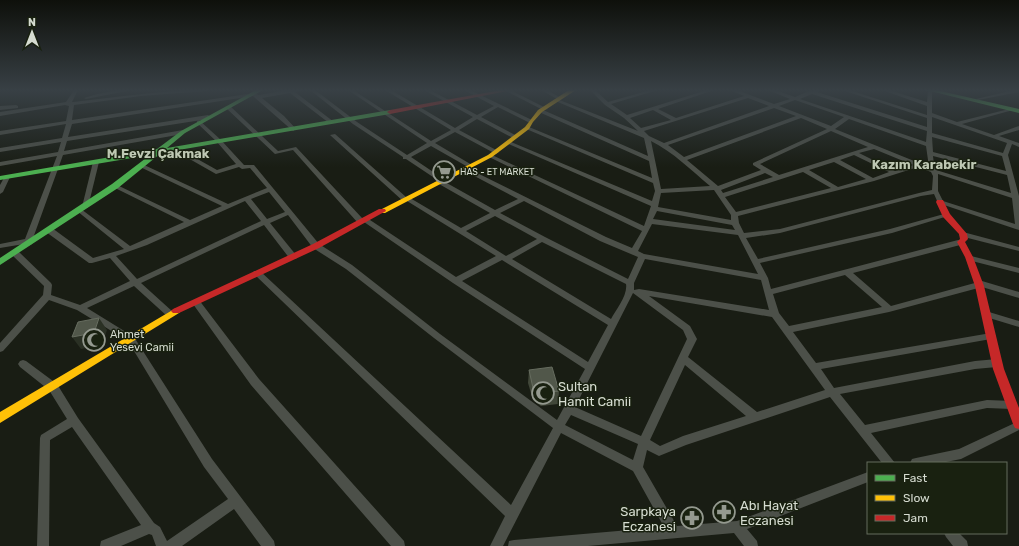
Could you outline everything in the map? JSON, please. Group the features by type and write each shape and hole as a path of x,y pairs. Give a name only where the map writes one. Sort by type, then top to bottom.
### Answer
{"main road":[{"path":"0,262 15,253 28,242 49,230 115,186 183,132 211,115"},
{"path":"4,178 367,115"},
{"path":"0,418 53,387 170,314 316,246 363,220 442,182 493,154 512,140 538,115"},
{"path":"940,202 946,215 962,238 982,284 997,363 1019,424"}],"street":[{"path":"0,246 28,242 56,168 69,124 69,115"},
{"path":"0,133 125,115"},
{"path":"237,115 277,153 294,148 363,220 591,368"},
{"path":"280,115 293,129"},
{"path":"322,115 331,122"},
{"path":"345,115 405,158 442,182 495,213 633,288 687,328 692,339 644,442 637,467"},
{"path":"389,115 468,167 523,199 603,239 638,254 764,278"},
{"path":"430,115 493,154 646,230"},
{"path":"472,115 512,140 654,206 735,219 836,188 872,180 918,165"},
{"path":"405,158 480,115"},
{"path":"512,115 528,125 657,186 717,191 779,178 873,147"},
{"path":"555,115 652,160"},
{"path":"599,115 644,133 664,145 683,159 717,191 735,219 764,278 775,314 832,392 888,462"},
{"path":"496,546 633,288 638,254 654,206 657,186 652,160 644,133 626,117 630,115"},
{"path":"667,115 676,120"},
{"path":"644,133 690,115"},
{"path":"664,145 749,115"},
{"path":"844,115 929,145"},
{"path":"882,115 1005,155"},
{"path":"957,124 991,115"},
{"path":"683,159 801,116 918,165 1017,198"},
{"path":"1010,142 1005,155 1017,198 1019,228 940,202 937,193 935,192 936,176 930,153 929,116 957,124 1019,145"},
{"path":"0,150 208,117"},
{"path":"779,178 755,164 831,129 849,117"},
{"path":"198,122 219,141 242,167 252,166 288,213 316,246 349,267 437,336 559,427 637,467 674,533"},
{"path":"0,137 69,124"},
{"path":"994,136 1019,128"},
{"path":"0,164 183,132"},
{"path":"333,135 406,200 613,324"},
{"path":"174,148 216,172 240,165"},
{"path":"854,153 895,173"},
{"path":"930,153 1010,174"},
{"path":"834,159 872,180"},
{"path":"96,162 82,208 129,249"},
{"path":"140,165 228,206"},
{"path":"717,191 766,170"},
{"path":"805,170 836,188"},
{"path":"0,192 4,178"},
{"path":"115,186 191,223"},
{"path":"49,230 92,261 112,256 270,189"},
{"path":"649,221 742,235 780,231 913,196 935,192"},
{"path":"247,199 293,256"},
{"path":"460,231 523,199"},
{"path":"80,308 265,222 288,213"},
{"path":"755,262 892,231 946,215"},
{"path":"769,292 847,272 962,238 1019,249"},
{"path":"456,281 542,239"},
{"path":"0,349 47,296 48,285 15,253"},
{"path":"112,256 136,283 170,314"},
{"path":"971,258 1019,271"},
{"path":"847,272 889,309"},
{"path":"257,273 512,514"},
{"path":"786,330 889,309 982,284 1019,295"},
{"path":"633,288 775,314"},
{"path":"47,296 80,308 131,339 208,463 269,546"},
{"path":"196,302 255,382 399,546"},
{"path":"989,315 1019,324"},
{"path":"813,367 991,336"},
{"path":"683,358 755,418"},
{"path":"568,409 644,442 659,451 683,441 832,392 975,365 997,363"},
{"path":"23,364 53,387 74,421 150,527 156,531 164,546"},
{"path":"862,430 987,404 1012,405"},
{"path":"44,546 45,438 74,421"},
{"path":"921,462 961,454 1019,424"},
{"path":"514,546 737,527 867,477"},
{"path":"171,546 235,501"},
{"path":"106,546 150,527"},
{"path":"737,527 752,546"},
{"path":"951,534 962,546"}],"building":[{"path":"99,318 94,333 72,337 78,322"},
{"path":"552,367 559,391 541,393 533,388 529,370"}],"traffic: fast":[{"path":"0,262 115,186 183,132 213,115"},
{"path":"0,178 369,115"}],"traffic: slow":[{"path":"382,211 490,156 527,128 536,115"},
{"path":"0,418 176,311"}],"traffic: jam":[{"path":"940,202 946,215 963,234 964,239 961,242 969,257 980,286 998,369 1019,424"},
{"path":"176,311 316,246 382,211"}],"place":[{"name":"HAS - ET MARKET","path":"444,172"},
{"name":"Ahmet Yesevi Camii","path":"94,340"},
{"name":"Sultan Hamit Camii","path":"543,393"},
{"name":"Abı Hayat Eczanesi","path":"724,512"},
{"name":"Sarpkaya Eczanesi","path":"692,518"}],"district":[{"name":"M.Fevzi Çakmak","path":"158,153"},
{"name":"Kazım Karabekir","path":"924,164"}]}
